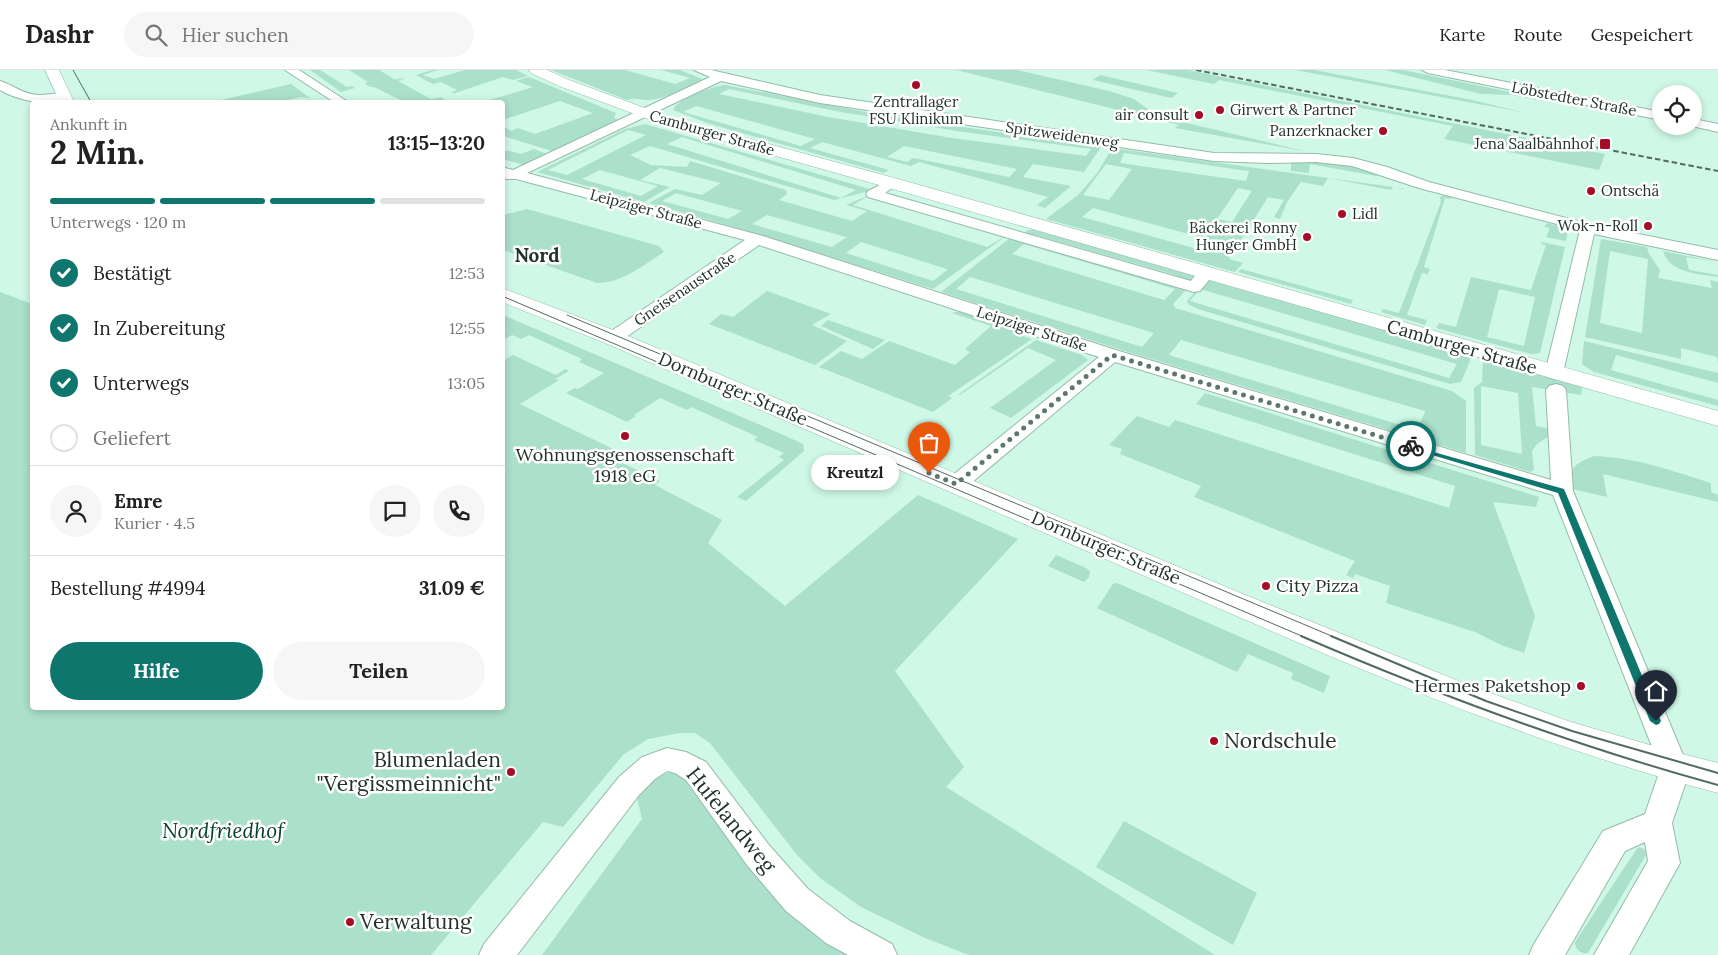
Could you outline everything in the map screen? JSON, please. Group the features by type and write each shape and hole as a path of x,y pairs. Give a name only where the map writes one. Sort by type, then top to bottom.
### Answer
{"main road":[{"path":"52,70 65,100"},
{"name":"Camburger Straße","path":"536,70 564,83 642,113 1206,274 1555,382 1718,419"},
{"name":"Dornburger Straße","path":"505,295 613,338 1232,602 1458,695 1566,734 1674,767 1718,778"}],"street":[{"path":"291,70 339,100"},
{"name":"Spitzweidenweg","path":"700,70 720,77 820,98 1214,157 1316,158 1352,162 1382,170 1424,185 1588,228 1718,255"},
{"name":"Löbstedter Straße","path":"1428,70 1652,114"},
{"path":"507,175 574,148 642,113 720,77"},
{"path":"0,85 10,93 19,96 65,100"},
{"path":"1702,125 1718,128"},
{"name":"Leipziger Straße","path":"507,175 757,239 880,281 1112,355 1562,491"},
{"path":"892,183 873,194 1194,287 1206,274"},
{"path":"1012,234 1032,223"},
{"path":"1588,228 1555,382 1562,491 1674,767 1674,773 1657,823 1664,863 1611,955"},
{"name":"Gneisenaustraße","path":"613,338 757,239"},
{"path":"956,484 1112,355"},
{"name":"Hufelandweg","path":"496,955 629,786 648,768 667,759 682,761 696,771 758,855 797,900 838,932 880,955"},
{"path":"1552,953 1614,842 1657,823"}],"green space":[{"path":"310,70 320,70 347,87 352,86 355,88 341,92"},
{"path":"349,70 379,70 394,79 404,76 393,80 406,78 398,81 431,99 441,97 445,100 401,100 369,86 376,84 368,86 365,83 368,82"},
{"path":"438,70 423,75 434,79 465,70 516,70 528,76 513,80 503,77 450,93 457,90 441,82 433,84 416,75"},
{"path":"551,70 625,70 675,84 690,78 661,70 680,70 702,79 684,89 663,97 650,100 627,100"},
{"path":"956,70 1017,70 1109,91 1134,99 1153,113 1166,118 1304,151 1175,128 1179,125"},
{"path":"1146,70 1188,70 1605,154 1599,170 1444,139 1453,126 1219,80 1214,84"},
{"path":"1295,70 1314,70 1472,100 1522,112"},
{"path":"1385,70 1403,70 1540,98 1537,100 1512,95 1481,94"},
{"path":"1100,75 1178,93 1171,98 1093,80"},
{"path":"529,77 616,113 614,118 621,121 555,152 505,137 505,127 511,131 518,128 535,134 593,113 560,101 505,119 505,100 491,100 533,87 516,81"},
{"path":"291,84 310,98 301,97 288,100 222,100"},
{"path":"725,85 887,116 1101,147 1084,172 1033,164 1023,177 1071,186 1045,208 1037,205 1048,197 919,162 911,166 822,142 810,148 889,170 884,173 710,124 673,110 688,98 704,90","holes":["729,89 835,111 957,131 1091,149 1086,156 952,138 828,117 719,94","696,106 815,139 801,146 683,112","904,146 1017,169 1009,177 913,158 907,162 887,157"]},
{"path":"645,124 873,190 834,200 650,146 630,155 651,165 687,167 690,161 786,190 787,194 779,200 852,221 867,211 846,205 868,196 853,205 987,247 1002,238 882,200 1006,236 933,289 741,229 649,203 675,189 702,195 721,183 660,168 640,180 670,187 644,202 537,172 625,129","holes":["628,130 646,135 567,175 548,170","682,137 856,190 841,198 667,144","600,170 658,186 641,196 582,179","676,193 742,211 728,219 662,201","767,215 847,237 832,247 752,224","861,242 947,269 933,281 846,253"]},
{"path":"1112,148 1408,189 1393,187 1391,190 1328,178 1323,186 1301,182 1287,202 1280,219 1274,217 1284,200 1268,197 1229,259 1243,263 1235,272 1046,219 1078,195 1098,172","holes":["1124,153 1249,171 1246,181 1120,163","1106,164 1132,169 1109,200 1083,195","1238,188 1252,191 1232,222 1217,219","1093,208 1218,243 1208,252 1082,217"]},
{"path":"534,149 549,155 524,165 505,160 505,151 521,154"},
{"path":"1291,162 1336,164 1381,174 1376,176 1310,164 1309,173 1291,171"},
{"path":"1444,195 1452,198 1445,198 1424,267 1430,269 1428,274 1422,273 1407,315 1427,320 1425,325 1381,312 1383,309 1399,313 1441,202 1440,197"},
{"path":"527,209 659,246 664,252 624,277 597,283 505,251 505,214"},
{"path":"1547,223 1566,228 1568,230 1566,241 1546,237 1550,228 1544,227"},
{"path":"1028,230 1034,230 1192,274 1195,277 1193,282 1184,283 1176,275 1035,235 1030,239 1023,235"},
{"path":"1010,238 1183,288 1185,291 1173,304 1175,308 1452,391 1466,401 1466,453 1125,351 941,292","holes":["1024,244 1175,289 1164,300 1012,254","970,277 1154,333 1142,347 956,289","1181,340 1425,412 1417,430 1169,355"]},
{"path":"1601,239 1647,247 1649,254 1660,270 1658,278 1712,288 1710,280 1718,282 1718,362 1717,357 1681,348 1681,359 1585,337","holes":["1610,251 1648,259 1642,333 1600,323"]},
{"path":"1542,242 1565,247 1540,353 1531,354 1436,328 1439,323 1456,327 1471,277 1531,290 1546,245 1541,244","holes":["1499,289 1535,297 1524,346 1487,337"]},
{"path":"1663,251 1718,262 1686,257 1689,270 1718,275 1718,277 1678,268 1671,264"},
{"path":"1241,269 1353,300 1351,304 1238,272"},
{"path":"1211,280 1466,353 1470,357 1470,361 1461,382 1450,384 1198,309 1188,304 1187,301 1205,281","holes":["1200,289 1457,364 1449,378 1190,301"]},
{"path":"767,291 831,314 812,325 847,341 815,365 709,324 721,314 733,317"},
{"name":"Nordfriedhof","path":"0,292 30,303 30,710 505,710 505,359 513,355 556,375 565,369 569,371 555,379 559,380 520,404 613,449 606,455 660,481 655,485 722,520 708,543 785,606 918,495 1018,539 895,671 964,767 946,787 1215,955 969,955 925,938 861,907 820,878 797,855 710,743 695,733 680,733 648,739 623,755 563,827 543,822 431,955 0,955"},
{"path":"960,311 1017,330 1014,333 1032,339 948,396 952,398 933,412 819,367 841,351 862,359 889,341 955,365 970,352 965,349 991,326 952,313"},
{"path":"505,316 779,433 803,444 804,451 746,501 737,497 784,460 779,457 784,453 754,440 758,437 691,407 687,410 660,398 634,415 636,416 627,422 566,393 575,388 578,389 604,373 579,362 582,359 529,335 521,339 512,335 505,339"},
{"path":"828,320 885,340 873,349 821,326"},
{"path":"1036,340 1082,355 1088,360 1011,418 990,408 1056,360 1028,348 959,394"},
{"path":"1584,341 1718,373 1718,383 1616,355 1611,370 1718,400 1718,406 1594,372 1582,364"},
{"path":"1491,360 1582,386 1581,395 1532,387 1536,426 1551,429 1551,435 1537,444 1532,451 1534,470 1530,472 1475,455 1474,388 1482,382 1483,362","holes":["1481,386 1518,393 1522,454 1481,445"]},
{"path":"1205,393 1539,497 1536,507 1493,502 1535,616 1524,653 1501,645 1475,632 1386,603 1390,586 1355,574 1353,578 1346,575 1355,561 1194,497 1201,486 1120,454 1122,449 1109,445 1137,416 1169,427 1175,420 1449,508 1455,486 1196,404"},
{"path":"1594,456 1639,462 1711,483 1711,492 1718,495 1718,502 1603,474 1607,497 1568,488 1572,470 1582,461"},
{"path":"1056,555 1086,568 1090,571 1089,577 1084,582 1048,566"},
{"path":"1117,583 1330,676 1324,693 1291,679 1293,673 1248,654 1237,672 1097,608 1113,584"},
{"path":"668,773 682,774 852,955 542,955 642,819 635,790 657,776"},
{"path":"1124,821 1257,893 1233,945 1096,867"},
{"path":"1638,847 1644,849 1646,855 1588,953 1581,952 1577,949 1575,942"}],"tram line":[{"path":"73,70 90,100"},
{"path":"505,297 1304,637"},
{"path":"567,315 1334,637"},
{"path":"1301,636 1404,679 1507,718 1612,754 1718,785"},
{"path":"1331,636 1486,701 1572,731 1718,773"}],"railway":[{"path":"1196,70 1718,171"}],"way so far":[{"path":"929,473 956,484 1112,355 1411,446"}],"place":[{"name":"Zentrallager FSU Klinikum","path":"916,85"},
{"name":"Girwert & Partner","path":"1220,110"},
{"name":"air consult","path":"1199,115"},
{"name":"Panzerknacker","path":"1383,131"},
{"name":"Jena Saalbahnhof","path":"1605,144"},
{"name":"Ontschä","path":"1591,191"},
{"name":"Lidl","path":"1342,214"},
{"name":"Wok-n-Roll","path":"1648,226"},
{"name":"Bäckerei Ronny Hunger GmbH","path":"1307,237"},
{"name":"Wohnungsgenossenschaft 1918 eG","path":"625,436"},
{"name":"Kreutzl","path":"929,473"},
{"name":"City Pizza","path":"1266,586"},
{"name":"Hermes Paketshop","path":"1581,686"},
{"name":"Nordschule","path":"1214,741"},
{"name":"Blumenladen \"Vergissmeinnicht\"","path":"511,772"},
{"name":"Verwaltung","path":"350,922"}],"district":[{"name":"Nord","path":"537,255"}],"route":[{"path":"1411,446 1562,491 1656,721"}]}
